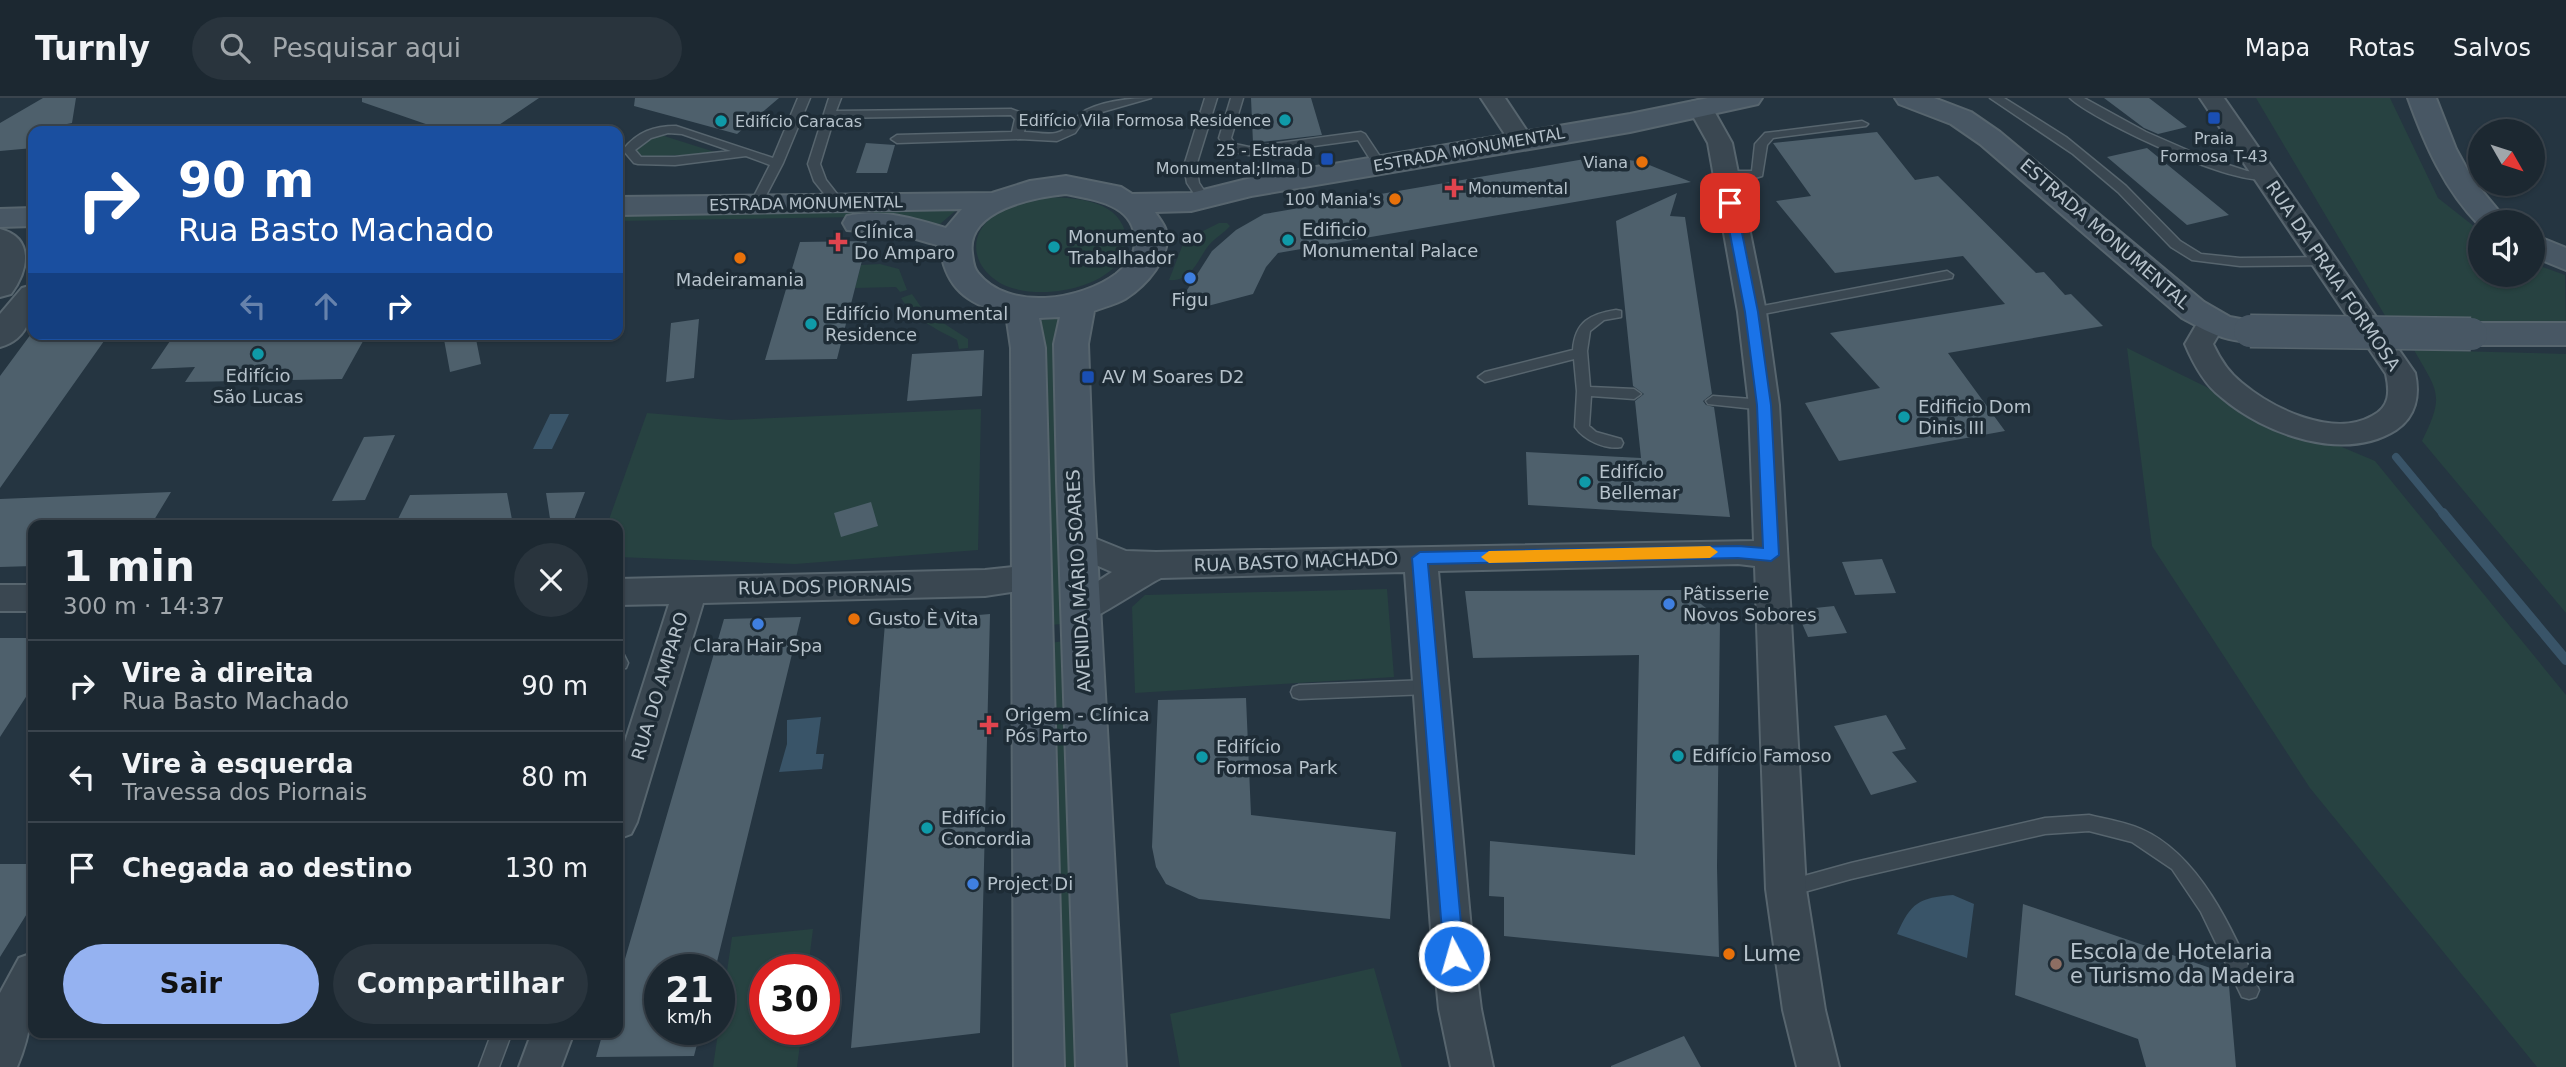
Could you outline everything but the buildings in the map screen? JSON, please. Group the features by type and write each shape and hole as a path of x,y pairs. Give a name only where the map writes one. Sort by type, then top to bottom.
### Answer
{"main road":[{"name":"ESTRADA MONUMENTAL","path":"1132,203 1197,200 1379,164 1630,123 1748,98"},
{"name":"ESTRADA MONUMENTAL","path":"1909,98 1961,118 1990,138 2175,297 2212,322 2250,331 2566,334"},
{"path":"2422,98 2443,156 2455,180 2480,210"},
{"path":"1066,185 1102,190 1132,203 1146,216 1153,232 1153,249 1144,267 1136,275 1106,296 1079,305 1057,308 1021,307 995,299 966,280 958,268 955,254 957,241 971,220 994,202 1016,192 1066,185"},
{"name":"ESTRADA MONUMENTAL","path":"623,206 973,200 994,202"},
{"name":"ESTRADA MONUMENTAL","path":"1153,232 1197,200"},
{"path":"0,218 28,217"},
{"name":"ESTRADA MONUMENTAL","path":"623,228 866,223 900,225 957,241"},
{"path":"0,239 28,239"},
{"path":"2545,250 2566,260"},
{"name":"AVENIDA MÁRIO SOARES","path":"1079,305 1071,344 1101,1067"},
{"path":"1021,307 1028,348 1039,1067"}],"street":[{"path":"1493,98 1521,140"},
{"name":"RUA DA PRAIA FORMOSA","path":"2212,98 2400,373 2405,392 2398,414 2379,429 2360,434 2325,433 2292,424 2232,392 2206,360 2199,344 2212,322"},
{"path":"1700,107 1720,143 1752,312 1764,405 1786,888 1814,1063"},
{"path":"0,239 9,249 12,261 10,274 0,286"},
{"path":"0,336 28,301"},
{"name":"RUA BASTO MACHADO","path":"1079,544 1123,563 1156,565 1738,552 1771,555"},
{"path":"1420,558 1451,929 1460,1009 1472,1067"},
{"name":"RUA BASTO MACHADO","path":"1081,609 1122,582 1156,565"},
{"name":"RUA DOS PIORNAIS","path":"623,592 985,583 1033,578"},
{"name":"RUA DO AMPARO","path":"623,806 690,590"},
{"path":"0,598 28,598"},
{"path":"0,1058 10,1016 28,982"},
{"path":"540,1067 551,1038"}],"lane":[{"path":"756,204 777,163 804,98"},
{"path":"835,98 814,164 820,181 838,203"},
{"path":"897,139 1020,135 1057,137 1071,131 1078,121 1091,112 1145,98"},
{"path":"1197,200 1190,166 1210,98"},
{"path":"1237,98 1224,138 1231,147 1249,151 1361,136 1379,164"},
{"path":"1996,98 2043,125 2123,190 2173,241 2197,257 2217,261 2325,261"},
{"path":"2076,98 2159,142 2250,176 2267,177"},
{"path":"830,115 1011,112 1019,114 1021,119 1017,131 1020,135"},
{"path":"1724,175 1749,176 1758,173 1761,144 1769,135 1862,124"},
{"path":"638,160 629,150 637,140 668,128 777,163"},
{"path":"623,159 675,161 746,153"},
{"path":"1752,312 1947,275"},
{"path":"1616,314 1607,314 1586,324 1579,337 1584,391 1582,427 1591,436 1616,443"},
{"path":"1485,377 1581,353"},
{"path":"1584,391 1634,394"},
{"path":"1713,401 1764,405"},
{"path":"1299,692 1429,687"},
{"path":"1786,888 2038,827 2089,823 2137,835 2178,863 2208,906 2249,990"},
{"path":"489,1067 500,1038"}],"green space":[{"path":"2256,98 2390,98 2438,198 2468,222 2468,287 2545,287 2545,268 2565,275 2566,326 2387,319"},
{"path":"652,135 661,135 718,153 645,157 634,152 635,144"},
{"path":"1048,197 1093,202 1113,212 1120,220 1126,235 1122,258 1110,271 1097,279 1067,290 1019,290 995,280 981,264 977,254 978,235 984,225 999,212"},
{"path":"960,207 940,224 873,217 875,208"},
{"path":"861,209 859,217 623,221 623,213"},
{"path":"1219,223 1227,223 1230,226 1209,245 1189,274 1177,280 1169,280 1183,244"},
{"path":"880,264 899,269 907,290 900,292 896,287 855,288 861,265"},
{"path":"912,294 923,310 968,339 968,348 959,349 957,340 918,317 901,298"},
{"path":"1062,318 1064,624 1048,625 1034,321"},
{"path":"2127,348 2245,406 2375,461 2566,695 2566,1067 2537,1067 2310,788 2152,546"},
{"path":"2414,350 2566,354 2566,613 2422,441 2434,413 2436,394 2429,375"},
{"path":"981,409 978,550 795,564 623,557 623,520 609,520 647,413 730,420"},
{"path":"1387,589 1394,677 1135,693 1132,607 1145,595"},
{"path":"1065,641 1079,1067 1059,1067 1049,643"},
{"path":"813,929 810,954 749,954 749,1045 800,1045 797,1067 713,1067 716,1045 735,1045 735,954 730,954 732,937"},
{"path":"1374,968 1402,1067 1180,1067 1170,1014"}],"water":[{"path":"550,414 569,414 552,449 533,449"},
{"path":"821,717 816,754 824,754 822,769 779,772 787,744 787,720"},
{"path":"1953,895 1974,904 1967,958 1897,934 1912,908 1924,900"}],"waterway":[{"path":"2396,457 2444,515"},
{"path":"2443,513 2566,660"}],"slow traffic":[{"path":"1489,557 1710,552"}],"place":[{"name":"Praia Formosa T-43","path":"2214,118"},
{"name":"Edifício Vila Formosa Residence","path":"1285,120"},
{"name":"Edifício Caracas","path":"721,121"},
{"name":"25 - Estrada Monumental;Ilma D","path":"1327,159"},
{"name":"Viana","path":"1642,162"},
{"name":"Monumental","path":"1454,188"},
{"name":"100 Mania's","path":"1395,199"},
{"name":"Edificio Monumental Palace","path":"1288,240"},
{"name":"Clínica Do Amparo","path":"838,242"},
{"name":"Monumento ao Trabalhador","path":"1054,247"},
{"name":"Madeiramania","path":"740,258"},
{"name":"Figu","path":"1190,278"},
{"name":"Edifício Monumental Residence","path":"811,324"},
{"name":"Edifício São Lucas","path":"258,354"},
{"name":"AV M Soares D2","path":"1088,377"},
{"name":"Edificio Dom Dinis III","path":"1904,417"},
{"name":"Edifício Bellemar","path":"1585,482"},
{"name":"Pâtisserie Novos Sobores","path":"1669,604"},
{"name":"Gusto È Vita","path":"854,619"},
{"name":"Clara Hair Spa","path":"758,624"},
{"name":"Origem - Clínica Pós Parto","path":"989,725"},
{"name":"Edifício Famoso","path":"1678,756"},
{"name":"Edifício Formosa Park","path":"1202,757"},
{"name":"Edifício Concordia","path":"927,828"},
{"name":"Project Di","path":"973,884"},
{"name":"Lume","path":"1729,954"},
{"name":"Escola de Hotelaria e Turismo da Madeira","path":"2056,964"}],"route":[{"path":"1454,956 1420,558 1738,552 1771,555 1764,405 1752,312 1730,203"}]}
